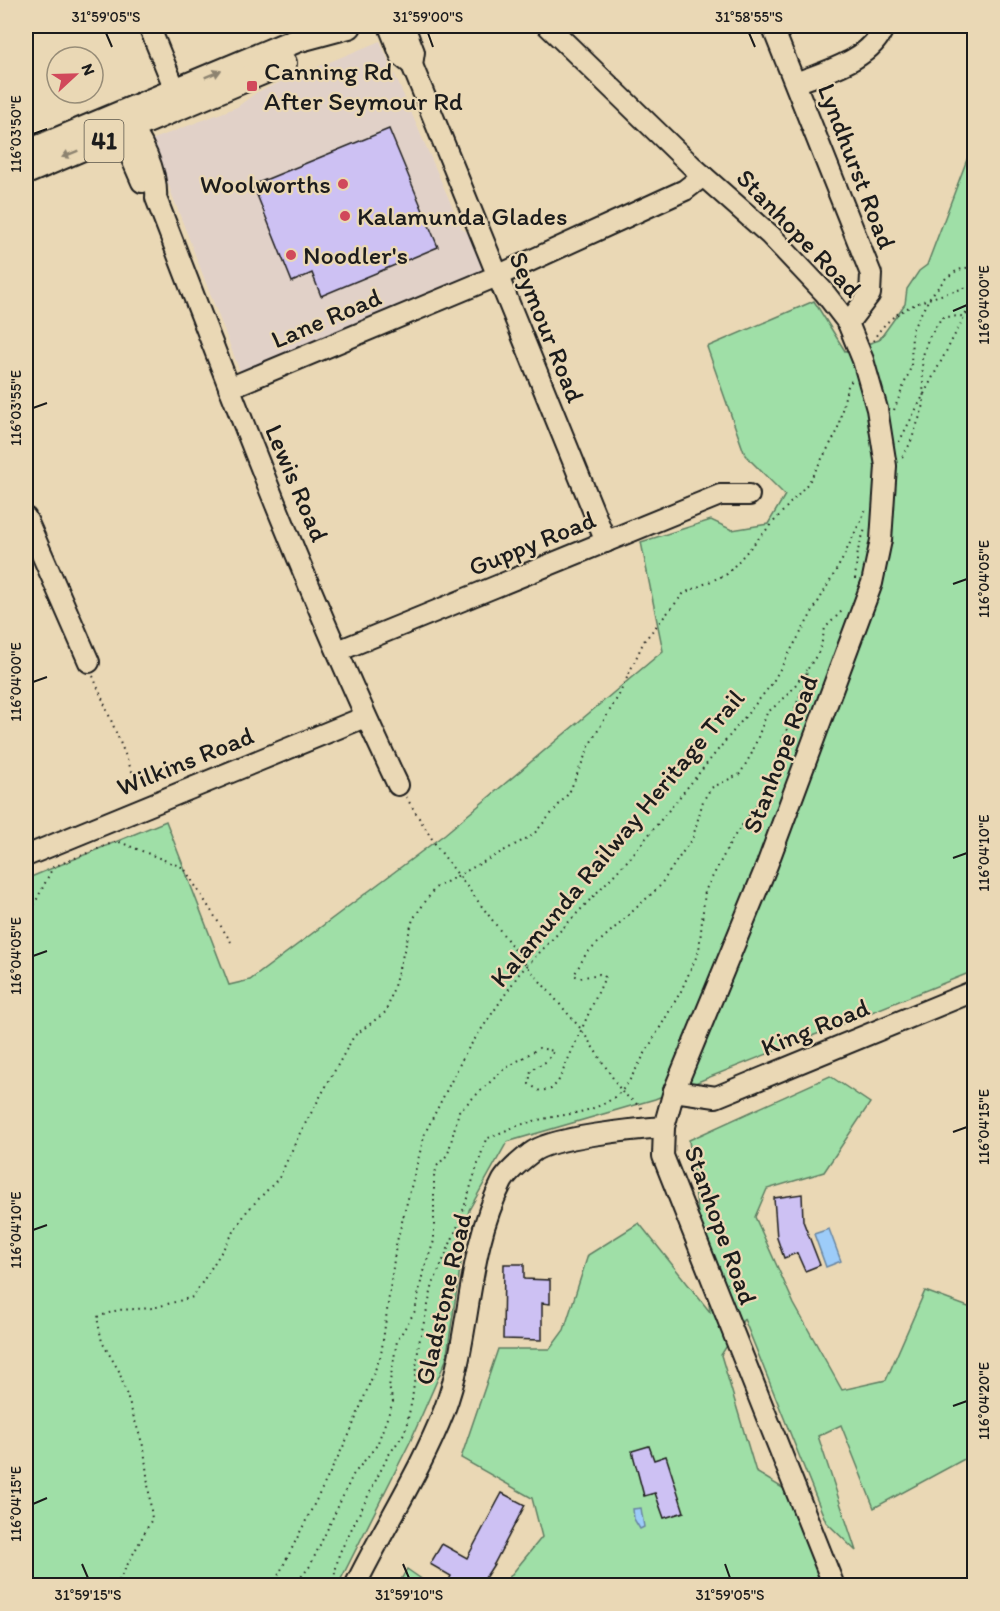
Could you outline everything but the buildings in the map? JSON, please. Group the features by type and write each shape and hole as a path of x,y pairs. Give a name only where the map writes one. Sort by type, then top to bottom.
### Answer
{"main road":[{"name":"41","path":"26,172 125,126 297,40 342,28"},
{"name":"41","path":"26,153 125,126"}],"street":[{"path":"149,26 178,98"},
{"name":"Seymour Road","path":"388,26 401,56 412,65 606,542"},
{"name":"Seymour Road","path":"404,26 414,52 412,65"},
{"name":"Stanhope Road","path":"548,26 703,176 770,235 824,292 848,323 863,360 877,409 886,475 881,540 872,583 767,865 674,1091 664,1127 663,1156 671,1181 834,1586"},
{"name":"Lyndhurst Road","path":"772,26 871,274 870,294 848,323"},
{"path":"796,83 856,58 874,43 884,26"},
{"name":"Lewis Road","path":"125,126 157,185 156,198 229,388 365,717 398,785"},
{"name":"Lane Road","path":"229,388 497,276 685,190 703,176"},
{"name":"Guppy Road","path":"338,651 720,495 749,495"},
{"path":"27,528 89,662"},
{"name":"Wilkins Road","path":"26,856 365,717"},
{"name":"King Road","path":"674,1091 716,1097 975,991"},
{"name":"Gladstone Road","path":"355,1586 403,1498 444,1410 460,1354 478,1246 502,1180 533,1151 578,1138 664,1127"}],"path":[{"path":"892,416 911,367 912,330 930,297 946,278 958,270 975,266"},
{"path":"116,1586 152,1519 144,1449 119,1371 102,1342 97,1317 118,1310 153,1308 193,1298 247,1211 279,1178 300,1133 354,1036 387,1011 413,919 435,888 533,835 569,793 591,742 619,694 644,641 684,593 727,574 809,482 837,432 847,388 880,328 921,300 975,285"},
{"path":"886,475 963,316 975,298"},
{"path":"886,475 910,444 924,405 922,360 928,339 942,317 963,316 975,311"},
{"name":"Kalamunda Railway Heritage Trail","path":"273,1586 348,1436 381,1355 396,1245 425,1133 466,1052 527,966 629,859 771,685 843,560 867,507"},
{"path":"855,581 858,550 866,526"},
{"path":"294,1586 310,1566 353,1475 377,1445 393,1402 389,1387 398,1341 415,1311 423,1272 434,1241 434,1177 437,1166 448,1154 459,1111 504,1070 545,1047 554,1051 547,1062 531,1070 529,1084 540,1091 551,1089 558,1082 605,977 599,974 580,978 574,975 586,954 659,887 693,837 703,801 711,788 740,774 752,753 767,713 789,694 820,650 825,628 846,608"},
{"path":"89,662 146,806"},
{"path":"332,1586 339,1554 380,1477 388,1456 405,1432 412,1400 419,1343 433,1284 462,1212 486,1139 530,1122 604,1106 622,1092 681,991 699,951 705,891 733,838 779,773 782,742 804,686 807,670"},
{"path":"398,785 437,847 527,966 581,1029 622,1092 664,1127"},
{"path":"26,921 53,867 117,841 183,868 231,942"}],"shaded area":[{"path":"380,41 462,229 474,236 490,272 241,374 151,140 237,107 257,92"}],"green space":[{"path":"974,141 974,971 655,1099 507,1142 469,1210 446,1360 410,1442 338,1585 26,1586 26,879 166,821 229,985 250,980 445,834 663,651 641,542 711,520 732,530 768,524 785,495 745,455 707,347 814,301 845,351 879,340 905,304 907,289 919,271 927,265"},
{"path":"830,1076 870,1103 824,1172 767,1189 755,1217 794,1304 842,1390 886,1380 925,1291 974,1309 974,1456 968,1457 874,1508 841,1425 818,1436 856,1551 826,1522 744,1319 721,1355 756,1472 786,1490 822,1585 503,1585 542,1537 532,1498 461,1458 498,1349 550,1349 564,1330 588,1255 639,1223 710,1312 689,1140"},
{"path":"407,1569 430,1585 398,1585"}],"water":[{"path":"829,1229 841,1261 826,1267 814,1234"},
{"path":"641,1508 644,1527 640,1529 634,1519 633,1509"}],"place":[{"name":"Canning Rd After Seymour Rd","path":"252,86"},
{"name":"Woolworths","path":"343,184"},
{"name":"Kalamunda Glades","path":"345,216"},
{"name":"Noodler's","path":"291,255"}]}
